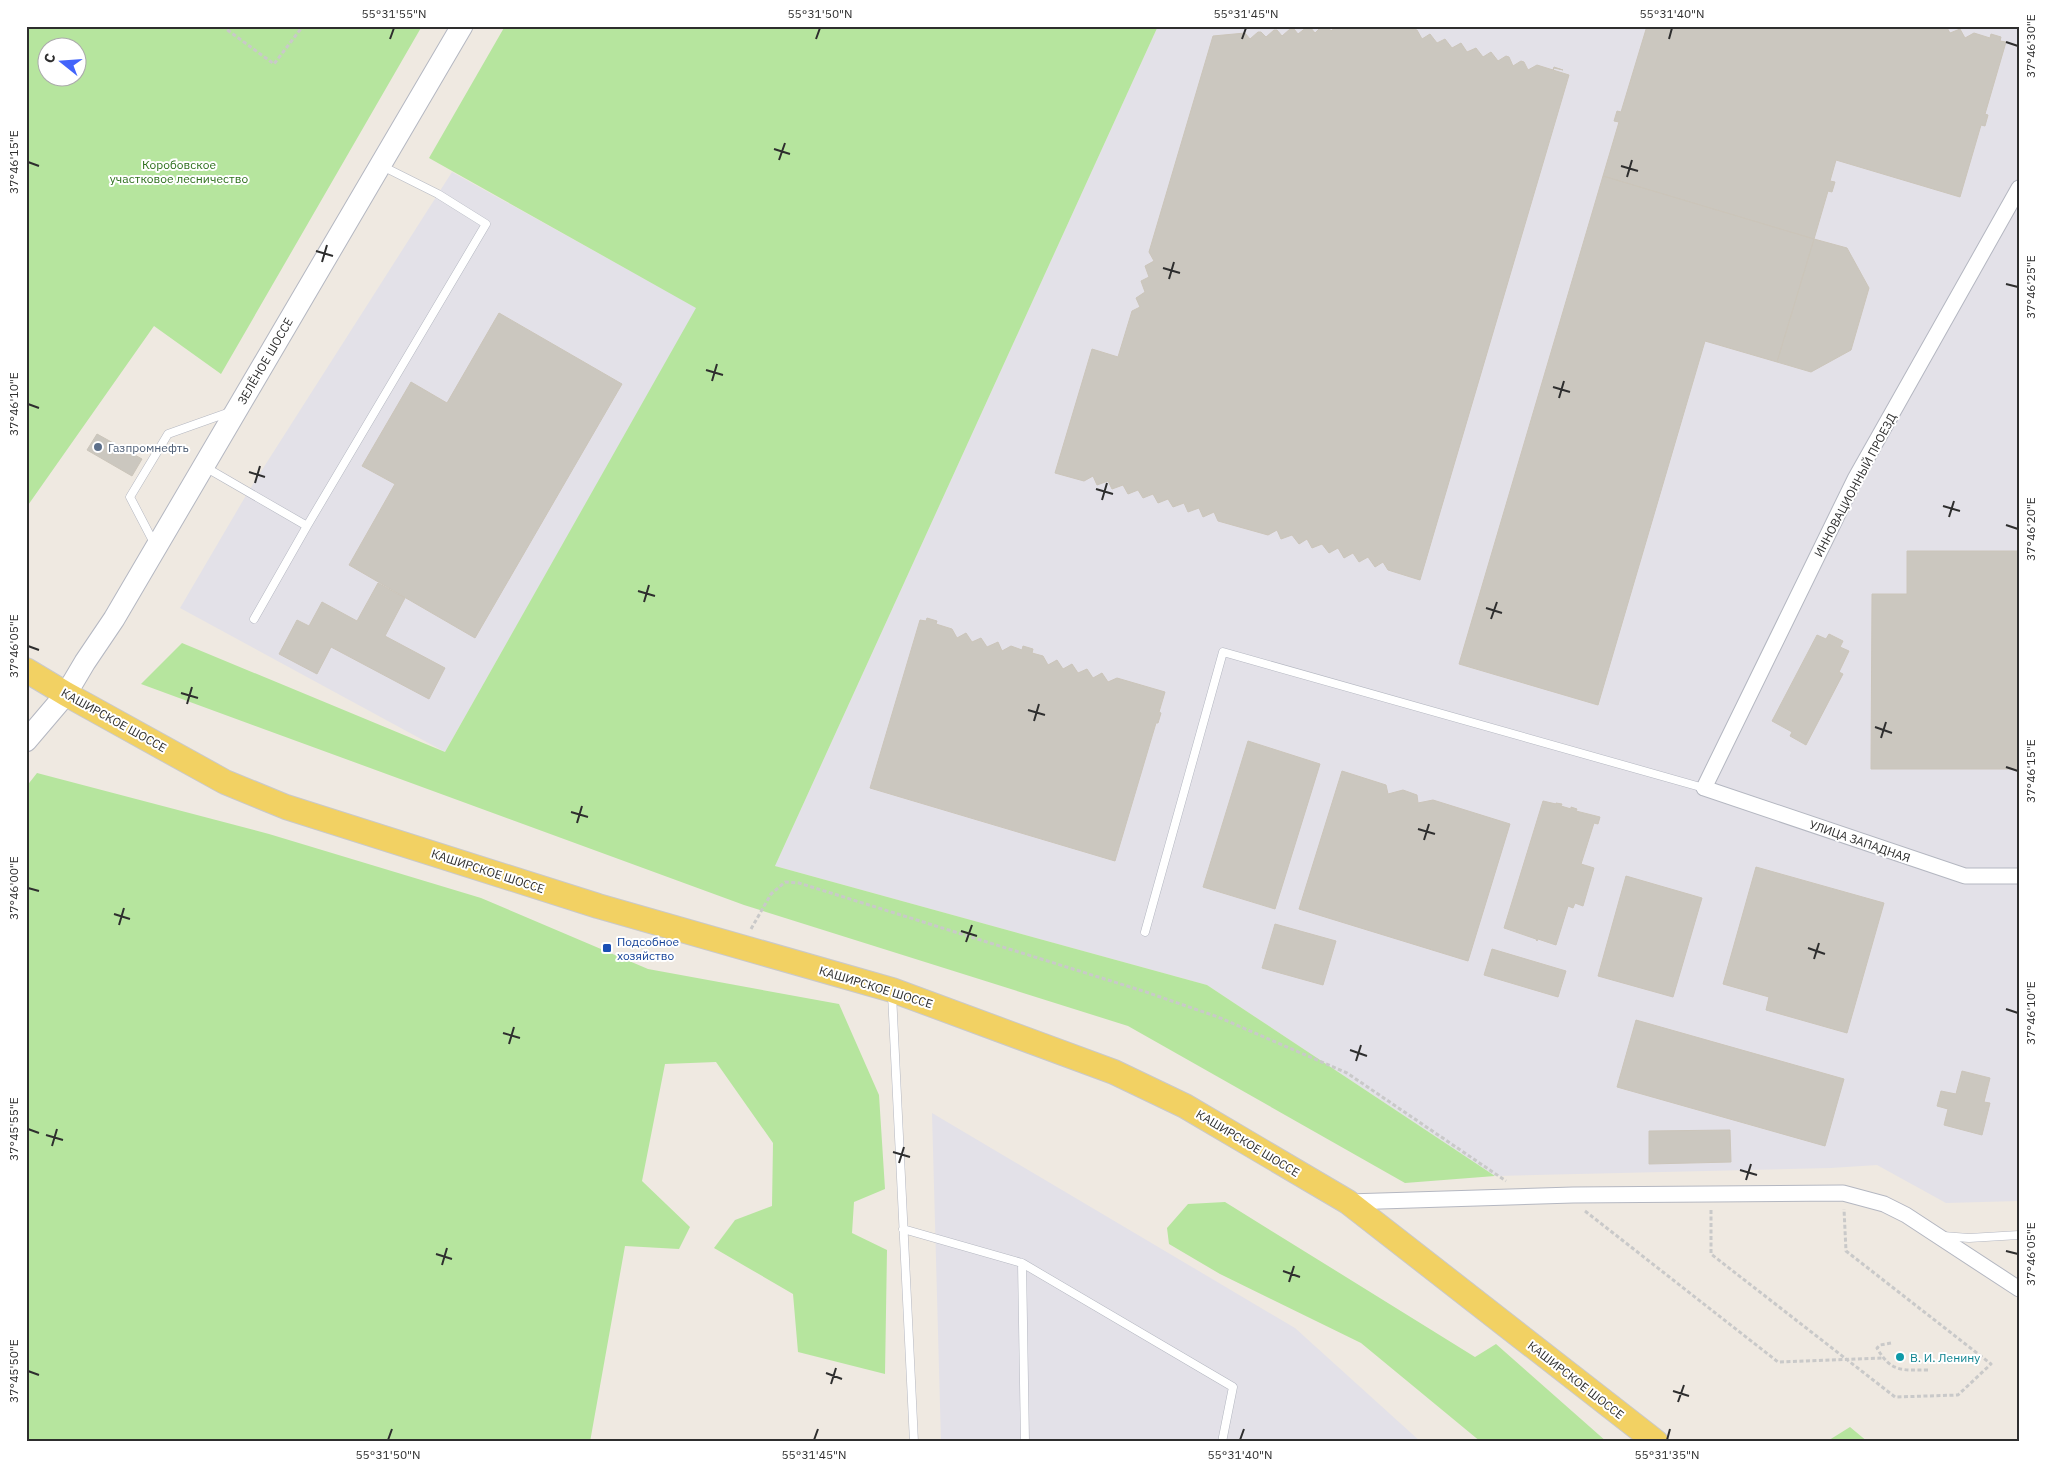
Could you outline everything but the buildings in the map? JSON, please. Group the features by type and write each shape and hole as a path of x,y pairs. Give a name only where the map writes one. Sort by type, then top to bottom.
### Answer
{"main road":[{"name":"ЗЕЛЁНОЕ ШОССЕ","path":"26,741 66,694 156,547 462,26"},
{"name":"КАШИРСКОЕ ШОССЕ","path":"26,670 225,782 286,807 598,906 892,990 1114,1072 1185,1106 1348,1202 1656,1442"}],"street":[{"name":"ИННОВАЦИОННЫЙ ПРОЕЗД","path":"1704,788 1855,479 2019,188"},
{"name":"УЛИЦА ЗАПАДНАЯ","path":"1704,788 1965,876 2019,876"},
{"path":"1348,1202 1573,1195 1843,1193 1884,1204 1906,1215 2019,1289"}],"lane":[{"path":"254,619 486,224 438,194 380,165"},
{"path":"156,547 130,497 168,434 236,410"},
{"path":"203,466 308,526"},
{"path":"1145,932 1223,652 1704,788"},
{"path":"892,990 914,1442"},
{"path":"903,1229 1022,1263 1233,1387 1222,1442"},
{"path":"1938,1236 1970,1238 2019,1235"},
{"path":"1022,1263 1025,1442"}],"path":[{"path":"222,26 274,64 303,26"},
{"path":"741,948 771,894 785,882 800,883 860,901 1143,991 1218,1017 1347,1073 1528,1196"},
{"path":"1711,1194 1712,1254 1895,1398 1958,1395 1991,1364 1846,1251 1843,1193"},
{"path":"1573,1195 1580,1208 1778,1362 1883,1358"},
{"path":"1891,1344 1880,1344 1877,1348 1883,1358 1893,1367 1900,1370 1928,1370"}],"shaded area":[{"path":"1158,26 2019,26 2019,1201 1946,1203 1877,1165 1831,1168 1495,1176 1207,985 775,866"},
{"path":"452,172 697,308 445,752 180,608 248,492"},
{"path":"932,1113 1295,1328 1421,1442 941,1442"}],"green space":[{"name":"Коробовское участковое лесничество","path":"26,26 422,26 221,374 154,326 26,508"},
{"path":"505,26 1158,26 775,866 1207,985 1495,1176 1405,1183 1128,1026 744,905 141,684 182,643 445,752 696,308 429,158"},
{"path":"37,773 269,834 481,898 648,969 839,1004 879,1095 885,1189 854,1202 852,1233 887,1250 885,1374 798,1352 793,1294 714,1248 735,1220 772,1206 773,1143 716,1062 665,1064 642,1181 690,1227 679,1249 625,1246 590,1442 26,1442 26,787"},
{"path":"1225,1202 1475,1357 1496,1344 1607,1442 1481,1442 1361,1343 1220,1274 1169,1244 1167,1228 1188,1204"},
{"path":"1850,1427 1868,1442 1826,1442"}],"place":[{"name":"Газпромнефть","path":"98,447"},
{"name":"Подсобное хозяйство","path":"607,948"},
{"name":"В. И. Ленину","path":"1900,1357"}]}
